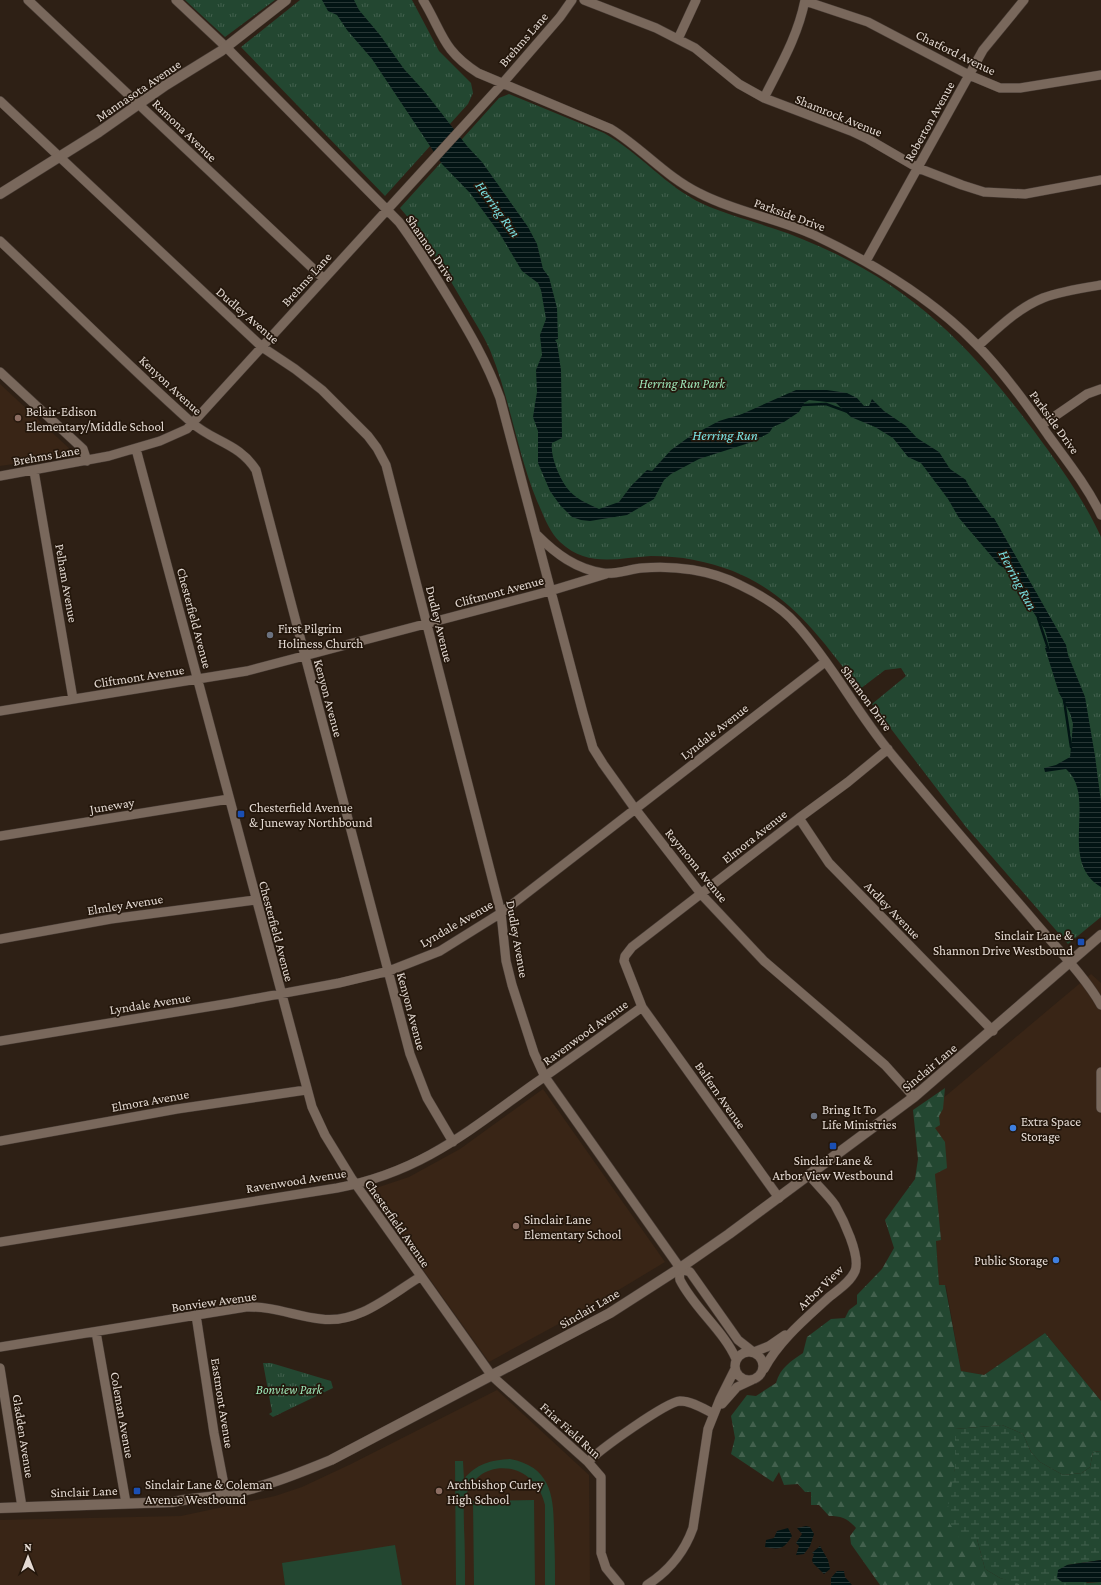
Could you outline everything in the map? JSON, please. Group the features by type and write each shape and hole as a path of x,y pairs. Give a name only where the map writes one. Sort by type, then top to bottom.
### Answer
{"main road":[{"name":"Mannasota Avenue","path":"0,194 140,105 166,85 226,47 286,0"},
{"name":"Sinclair Lane","path":"0,1508 172,1502 226,1495 283,1479 331,1460 610,1313 680,1268 779,1198 914,1097 1101,935"}],"street":[{"name":"Ramona Avenue","path":"28,0 324,279"},
{"name":"Shannon Drive","path":"176,0 226,47 386,210 409,236 426,262 469,332 493,378 508,426 528,506 537,535 550,591"},
{"name":"Parkside Drive","path":"423,0 441,37 454,54 478,73 611,129 632,142 676,179 699,193 730,206 798,229 866,261 908,287 935,307 978,346 1042,425 1086,488 1101,515"},
{"name":"Brehms Lane","path":"0,476 87,461 136,449 177,435 193,424 471,116 502,84 560,17 572,0"},
{"name":"Shamrock Avenue","path":"584,0 678,39 695,48 739,84 764,98 851,131 918,168 962,185 996,193 1025,194 1101,180"},
{"path":"678,39 696,0"},
{"path":"764,98 790,48 805,0"},
{"name":"Chatford Avenue","path":"805,0 868,22 969,75 992,85 1007,89 1101,75"},
{"name":"Roberton Avenue","path":"866,261 983,50 1024,0"},
{"name":"Dudley Avenue","path":"0,101 58,158 262,347 295,369 322,390 368,436 377,448 389,477 427,623 501,913 506,961 512,985 534,1053 545,1077 680,1268"},
{"name":"Kenyon Avenue","path":"0,241 193,424 237,449 248,459 256,470 413,1065 427,1098 453,1142"},
{"path":"978,346 1005,321 1032,303 1056,294 1101,285"},
{"path":"0,372 83,449 87,461"},
{"path":"1042,425 1087,394 1101,389"},
{"name":"Chesterfield Avenue","path":"136,449 280,994 312,1107 325,1135 355,1184 492,1376"},
{"name":"Pelham Avenue","path":"34,471 73,699"},
{"name":"Shannon Drive","path":"537,535 567,560 582,567 606,574 630,569 664,567 689,569 723,577 770,601 789,617 825,662 888,749 1069,963 1101,1005"},
{"name":"Cliftmont Avenue","path":"0,712 247,671 550,591 606,574"},
{"name":"Raymonn Avenue","path":"550,591 593,748 635,809 702,894 769,966 884,1065 914,1097"},
{"name":"Lyndale Avenue","path":"0,1041 280,994 389,971 440,950 501,913 825,662"},
{"name":"Elmora Avenue","path":"642,1007 625,966 625,956 632,948 799,818 848,782 888,749"},
{"name":"Juneway","path":"0,836 229,799"},
{"name":"Ardley Avenue","path":"799,818 829,863 993,1030"},
{"name":"Elmley Avenue","path":"0,939 147,914 255,900"},
{"name":"Ravenwood Avenue","path":"0,1242 355,1184 379,1178 407,1167 453,1142 642,1007"},
{"name":"Balfern Avenue","path":"642,1007 779,1198"},
{"path":"1101,1072 1101,1108"},
{"name":"Elmora Avenue","path":"0,1141 150,1113 306,1090"},
{"name":"Arbor View","path":"764,1368 772,1355 791,1332 846,1283 855,1271 856,1264 854,1249 834,1204 809,1175"},
{"path":"647,1585 655,1582 680,1555 687,1543 693,1528 707,1436 714,1414 720,1399 735,1369 736,1359 730,1347 717,1332 679,1279 680,1268 690,1272 738,1340 762,1358 764,1368 760,1376 734,1390 714,1414"},
{"name":"Bonview Avenue","path":"0,1347 246,1307 263,1307 322,1319 345,1318 377,1304 420,1277"},
{"name":"Eastmont Avenue","path":"196,1315 214,1432 226,1495"},
{"name":"Coleman Avenue","path":"96,1332 126,1503"},
{"name":"Arbor View","path":"753,1352 769,1346 791,1332"},
{"path":"736,1359 743,1353 753,1352"},
{"name":"Gladden Avenue","path":"0,1368 22,1507"},
{"path":"735,1369 740,1376 752,1380"},
{"name":"Friar Field Run","path":"492,1376 588,1462 601,1477 602,1560 606,1568 620,1585"},
{"path":"588,1462 624,1434 672,1402 688,1402 714,1414"}],"shaded area":[{"name":"Belair-Edison Elementary/Middle School","path":"0,384 72,451 70,456 0,466"},
{"path":"1091,974 1101,983 1101,1401 1045,1333 984,1375 961,1371 946,1286 939,1285 936,1240 941,1240 929,1110"},
{"name":"Sinclair Lane Elementary School","path":"543,1089 665,1262 597,1303 489,1362 367,1191 409,1177 460,1149"},
{"name":"Archbishop Curley High School","path":"497,1390 589,1475 590,1585 0,1585 0,1520 181,1516 275,1496 302,1487 351,1464"}],"green space":[{"path":"185,0 275,0 225,37"},
{"path":"300,0 412,0 439,51 471,83 473,93 468,104 385,196 241,47"},
{"name":"Herring Run Park","path":"509,94 604,133 629,150 664,179 689,197 711,208 788,234 836,254 867,270 895,288 946,330 991,377 1013,404 1070,482 1101,537 1101,917 1068,944 966,827 872,704 906,676 901,668 885,670 860,689 809,625 771,592 749,578 723,568 678,557 651,556 603,560 592,558 571,550 560,542 552,533 530,482 503,387 490,350 434,254 418,230 400,208 499,98"},
{"path":"945,1088 943,1109 939,1116 940,1125 935,1128 945,1142 947,1168 935,1174 941,1240 936,1241 939,1285 945,1285 961,1371 984,1375 1045,1333 1101,1401 1101,1451 1093,1452 1090,1467 1082,1473 1063,1475 1040,1462 1031,1452 1023,1434 1002,1425 955,1429 955,1467 953,1486 977,1539 985,1569 1000,1578 1029,1585 880,1585 851,1544 850,1536 856,1528 850,1522 841,1517 829,1516 819,1505 811,1505 811,1492 805,1492 798,1484 784,1485 779,1472 773,1482 731,1454 735,1438 731,1416 747,1395 756,1396 776,1383 783,1369 803,1353 807,1337 831,1319 845,1318 849,1310 857,1304 857,1295 882,1269 894,1248 885,1220 915,1179 918,1159 913,1110"},
{"name":"Bonview Park","path":"263,1363 271,1363 331,1381 333,1388 273,1417 269,1414 272,1412"},
{"path":"1002,1425 1023,1434 1031,1452 1040,1462 1063,1475 1082,1473 1090,1467 1093,1452 1101,1451 1101,1560 1067,1565 1087,1583 1101,1582 1101,1585 1022,1585 1000,1578 985,1569 977,1539 960,1539 950,1524 948,1505 955,1467 955,1429"},
{"path":"510,1459 524,1463 535,1469 543,1477 548,1486 553,1509 555,1585 545,1585 545,1505 539,1490 530,1478 518,1471 505,1468 493,1469 481,1475 471,1485 465,1499 465,1585 456,1585 455,1461 463,1461 464,1479 479,1466 496,1460"},
{"path":"534,1500 535,1585 474,1585 473,1501"},
{"path":"395,1545 402,1585 285,1585 282,1563"}],"water":[{"name":"Herring Run","path":"322,0 354,0 359,10 380,35 404,69 425,92 467,146 482,162 528,227 537,244 543,269 549,277 557,308 558,339 555,340 557,343 561,370 562,438 552,443 552,454 558,472 564,483 570,492 577,498 599,509 619,502 631,486 647,470 652,471 671,450 689,437 719,421 742,414 796,390 827,390 847,393 857,398 864,406 869,406 872,399 884,411 906,426 917,438 939,452 950,469 966,480 992,518 994,518 1066,645 1068,655 1085,697 1101,802 1101,887 1088,876 1081,862 1079,846 1079,796 1075,781 1066,769 1045,772 1044,768 1056,765 1070,757 1073,724 1070,713 1059,693 1045,648 1045,646 1049,650 1050,649 1045,630 1026,601 1012,573 999,565 959,518 948,499 921,463 908,457 893,438 875,427 851,417 836,403 809,400 804,403 799,412 773,427 769,433 752,442 699,459 671,474 664,480 654,499 627,515 590,521 581,520 572,517 560,505 550,491 538,463 538,431 533,417 537,392 536,370 542,355 540,335 546,319 541,290 538,283 522,271 500,234 470,193 442,164 372,59 347,30 337,15 328,11"},
{"path":"806,1526 810,1527 814,1534 810,1546 804,1554 796,1555 799,1546 796,1543 802,1534 797,1528"},
{"path":"788,1528 792,1536 787,1544 781,1548 765,1547 766,1540 774,1538 777,1531"},
{"path":"820,1546 828,1560 830,1569 824,1574 812,1560 814,1554 812,1553"},
{"path":"1101,1560 1101,1582 1062,1582 1057,1578 1058,1570 1067,1565"},
{"path":"837,1571 844,1571 845,1577 852,1585 831,1585 831,1578"}],"waterway":[{"name":"Herring Run","path":"801,405 826,404 848,412"},
{"name":"Herring Run","path":"1038,618 1049,651"},
{"name":"Herring Run","path":"1064,700 1071,747"}],"place":[{"name":"Belair-Edison Elementary/Middle School","path":"18,418"},
{"name":"First Pilgrim Holiness Church","path":"270,635"},
{"name":"Chesterfield Avenue & Juneway Northbound","path":"241,814"},
{"name":"Sinclair Lane & Shannon Drive Westbound","path":"1081,942"},
{"name":"Bring It To Life Ministries","path":"814,1116"},
{"name":"Extra Space Storage","path":"1013,1128"},
{"name":"Sinclair Lane & Arbor View Westbound","path":"833,1146"},
{"name":"Sinclair Lane Elementary School","path":"516,1226"},
{"name":"Public Storage","path":"1056,1260"},
{"name":"Sinclair Lane & Coleman Avenue Westbound","path":"137,1491"},
{"name":"Archbishop Curley High School","path":"439,1491"}]}
